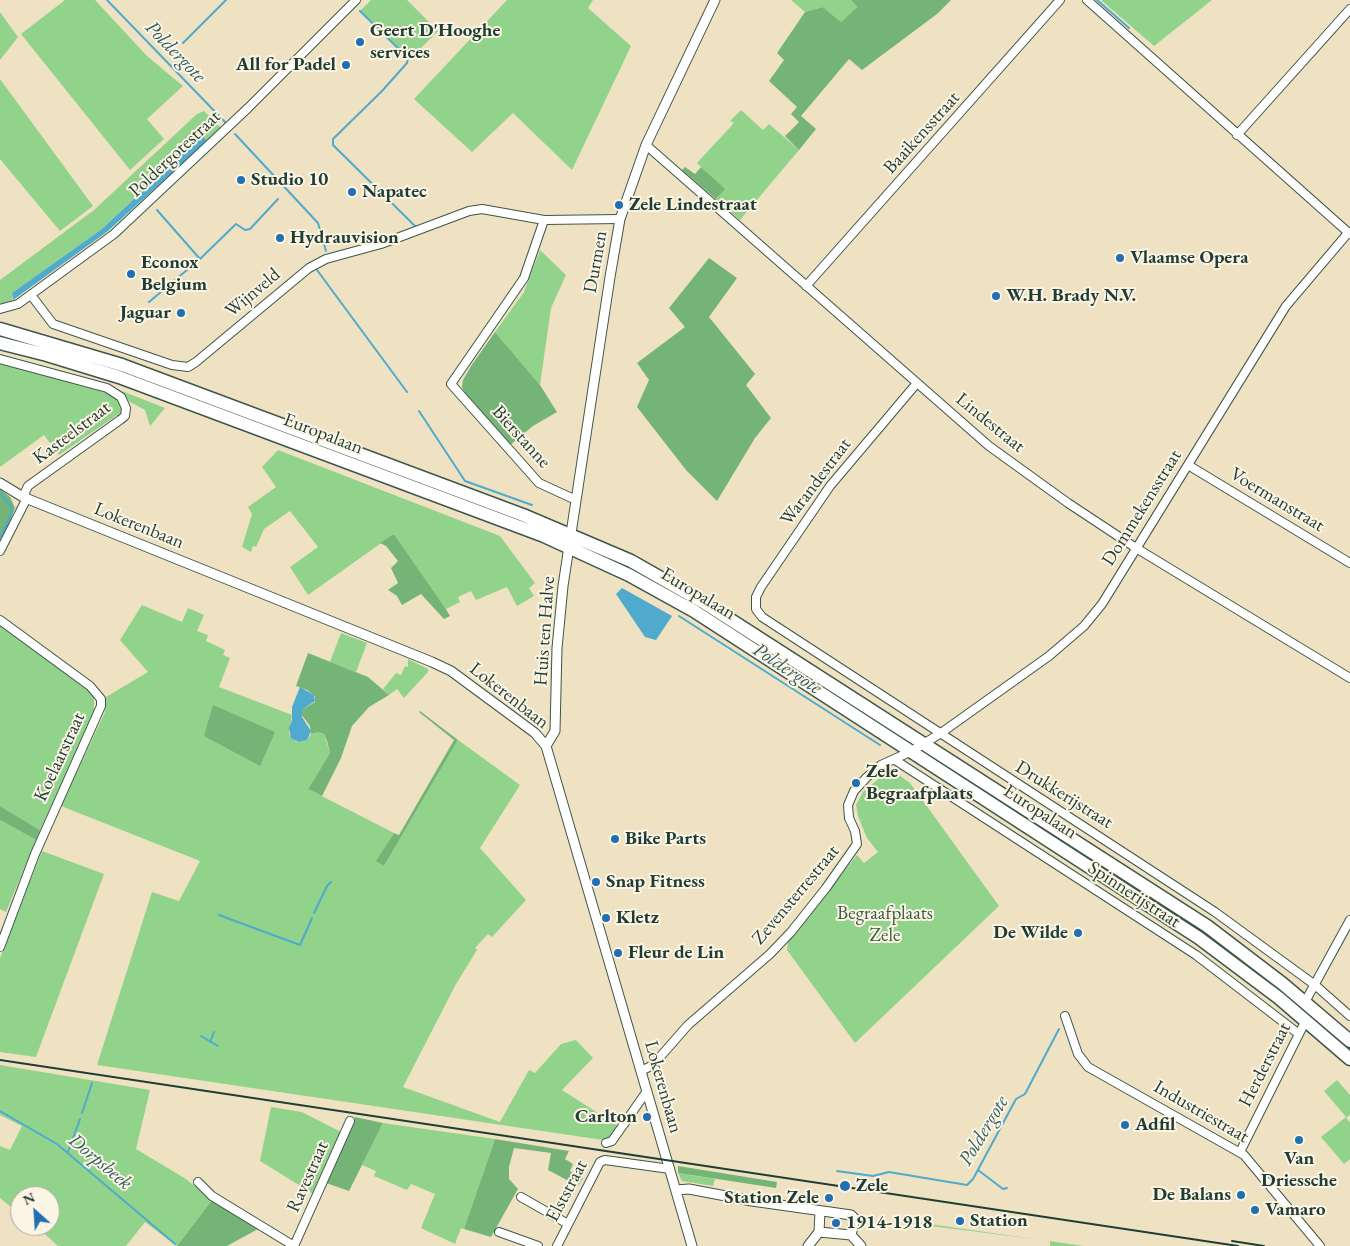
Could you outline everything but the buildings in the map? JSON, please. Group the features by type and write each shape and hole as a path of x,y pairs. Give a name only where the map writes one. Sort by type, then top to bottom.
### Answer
{"highway":[{"name":"Europalaan","path":"0,329 122,365 569,540 694,611 1199,938 1306,1020 1350,1058"},
{"name":"Europalaan","path":"0,343 47,354 119,377 569,540 632,561 688,593 1207,926 1305,1002 1350,1041"}],"street":[{"name":"Poldergotestraat","path":"0,310 18,304 32,295 114,234 248,108 356,0"},
{"name":"Durmen","path":"569,540 620,219 646,145 715,0"},
{"name":"Baaikensstraat","path":"806,286 1060,0"},
{"path":"1087,0 1349,234"},
{"path":"1237,135 1350,9"},
{"name":"Lindestraat","path":"646,145 989,446 1068,503 1136,548 1350,678"},
{"name":"Wijnveld","path":"32,295 53,324 172,365 188,366 196,362 309,268 326,259 381,244 469,211 482,209 544,220 620,219"},
{"name":"Bierstanne","path":"544,220 524,278 452,384 539,483 576,500"},
{"name":"Dommekensstraat","path":"912,752 1049,656 1077,632 1102,604 1286,306 1349,234"},
{"name":"Kasteelstraat","path":"0,359 107,388 121,397 126,408 125,416 120,420 28,486 25,498"},
{"name":"Warandestraat","path":"756,609 756,597 761,587 830,486 917,383"},
{"name":"Voermanstraat","path":"1188,465 1350,563"},
{"name":"Lokerenbaan","path":"0,483 25,498 432,662 451,672 536,733 546,746 692,1246"},
{"path":"0,550 25,498"},
{"name":"Huis ten Halve","path":"546,746 555,731 557,648 569,540"},
{"name":"Drukkerijstraat","path":"756,609 762,617 1215,912 1315,985 1350,1016"},
{"name":"Koelaarstraat","path":"0,620 90,686 101,699 101,706 35,854 0,947"},
{"name":"Zevensterrestraat","path":"641,1071 653,1065 688,1025 770,954 792,932 857,844 855,831 847,811 850,798 882,765 912,752"},
{"name":"Spinnerijstraat","path":"895,760 1196,955 1299,1034"},
{"path":"1305,1002 1350,920"},
{"name":"Industriestraat","path":"1065,1016 1078,1054 1088,1067 1240,1152 1320,1246"},
{"name":"Herderstraat","path":"1240,1152 1306,1020"},
{"path":"606,1143 612,1141 647,1092"},
{"name":"Ravestraat","path":"198,1182 212,1196 294,1246 350,1121"},
{"name":"Elststraat","path":"557,1246 600,1162 605,1160 670,1169"},
{"path":"676,1190 689,1189 855,1217 852,1235 860,1246"},
{"path":"522,1197 568,1224"},
{"path":"808,1246 819,1232 820,1211"},
{"path":"499,1232 538,1246"},
{"path":"819,1232 852,1235"}],"green space":[{"path":"65,0 95,0 147,56 183,86 147,119 164,139 130,170 21,34"},
{"path":"371,0 407,0 438,31 410,59 360,11"},
{"path":"507,0 593,0 588,8 631,46 572,170 513,113 472,152 414,99"},
{"path":"791,0 851,0 857,7 841,22 823,7 805,12"},
{"path":"851,0 951,0 937,14 862,70 849,59 801,116 816,129 799,150 785,136 799,122 791,114 797,107 769,81 784,60 777,53 805,12 823,7 841,22 857,7"},
{"path":"1101,0 1212,0 1154,46"},
{"path":"0,12 18,37 0,60"},
{"path":"0,79 93,206 60,231 0,159"},
{"path":"741,110 763,130 769,124 799,150 740,220 716,199 724,189 697,163 734,123 730,121"},
{"path":"204,111 221,128 207,141 201,135 102,229 12,293 12,302 0,305 0,280 94,210 197,114"},
{"path":"685,167 695,174 701,167 725,189 716,199 682,170"},
{"path":"540,250 566,275 551,308 540,385 495,332 524,292"},
{"path":"709,258 737,278 709,317 755,374 746,385 771,418 755,438 717,501 686,470 637,407 649,380 637,363 685,327 669,308"},
{"path":"495,332 540,385 557,412 533,426 509,446 467,399 462,387 463,380 471,366"},
{"path":"0,363 113,395 122,403 123,411 59,455 44,435 0,467"},
{"path":"122,391 165,408 150,426 145,410 127,400"},
{"path":"278,450 500,536 535,583 529,588 534,596 517,606 507,587 476,600 471,591 458,597 460,602 446,609 394,534 308,595 290,567 318,547 290,511 264,529 256,547 253,546 251,552 242,547 252,514 248,507 276,487 262,467"},
{"path":"0,489 10,497 15,508 8,527 0,540"},
{"path":"394,534 450,616 444,619 421,594 402,605 397,596 388,590 398,583 391,568 398,561 386,546 380,543"},
{"path":"142,605 182,622 188,608 204,615 197,631 208,635 206,641 225,650 223,655 230,658 219,687 292,715 289,734 296,742 307,740 311,734 318,732 324,734 330,753 308,789 394,833 377,861 384,866 458,740 520,785 480,848 526,900 492,937 488,934 475,948 477,950 456,984 403,1087 500,1122 529,1070 535,1073 561,1044 576,1040 593,1058 562,1090 618,1126 611,1138 603,1140 97,1065 152,892 179,901 200,861 61,806 105,712 106,697 148,672 120,640"},
{"path":"0,626 91,691 94,697 94,714 40,830 0,806"},
{"path":"341,633 367,643 356,672 330,662"},
{"path":"308,653 368,677 389,695 369,707 352,726 341,758 322,796 308,789 330,753 324,734 318,732 311,734 310,726 301,714 302,710 315,702 315,696 307,690 296,686"},
{"path":"408,659 428,669 428,672 404,698 397,689 389,695 383,689 396,673 401,675 405,666 408,667"},
{"path":"213,705 275,732 260,766 204,736"},
{"path":"420,711 458,740 384,866 376,861 394,833 399,835 454,740"},
{"name":"Begraafplaats Zele","path":"890,769 910,783 999,906 855,1043 787,950 788,942 857,855 864,863 878,852 867,838 858,816 856,805 863,792"},
{"path":"0,806 40,830 36,840 0,820"},
{"path":"0,820 36,840 6,912 0,909"},
{"path":"42,851 104,874 36,1057 0,1052 0,958"},
{"path":"0,1065 150,1090 136,1149 186,1179 212,1200 177,1246 145,1222 126,1246 58,1246 47,1236 60,1236 60,1186 10,1186 10,1206 0,1198 0,1146 10,1150 22,1126 0,1115"},
{"path":"1337,1080 1350,1095 1350,1115 1346,1118 1350,1122 1350,1159 1344,1164 1321,1137 1346,1117 1324,1091"},
{"path":"271,1107 302,1112 347,1135 315,1195 260,1161"},
{"path":"355,1117 383,1123 349,1191 326,1183"},
{"path":"383,1123 495,1139 464,1229 461,1228 455,1244 421,1228 435,1194 411,1184 407,1190 374,1176 376,1171 362,1165"},
{"path":"495,1139 569,1151 565,1159 573,1164 570,1171 583,1178 578,1186 548,1170 551,1153 514,1148 509,1167 509,1179 518,1189 491,1237 464,1229"},
{"path":"678,1166 777,1182 776,1188 678,1173"},
{"path":"678,1173 715,1179 713,1186 682,1181"},
{"path":"212,1200 258,1229 227,1246 177,1246"},
{"path":"916,1216 915,1222 1039,1240 907,1223 908,1218"},
{"path":"1050,1241 1084,1246 1050,1246"}],"water":[{"path":"202,135 207,141 108,231 13,300 12,293 102,229"},
{"path":"622,588 672,616 656,640 645,637 616,594"},
{"path":"300,687 314,695 315,701 302,710 302,717 311,731 307,740 298,742 291,738 289,728 292,720 292,707"}],"waterway":[{"name":"Poldergote","path":"107,0 225,122"},
{"path":"183,43 226,0"},
{"path":"1097,0 1129,28"},
{"path":"360,11 408,58 407,63 382,91 333,139 333,145 415,226"},
{"name":"Poldergote","path":"235,134 318,223 326,251"},
{"path":"149,302 200,259 236,224 245,230 250,229 278,199"},
{"path":"157,210 200,259"},
{"name":"Poldergote","path":"317,270 407,392"},
{"name":"Poldergote","path":"419,411 465,481 532,505"},
{"path":"0,494 10,505 12,512 0,537"},
{"name":"Poldergote","path":"679,616 880,745"},
{"path":"314,913 327,886 331,882"},
{"path":"219,915 300,945 312,918"},
{"name":"Poldergote","path":"837,1171 873,1176 889,1172 967,1185 973,1179 1016,1099 1025,1094 1059,1029"},
{"path":"210,1042 214,1032"},
{"path":"201,1036 218,1046"},
{"path":"82,1113 92,1083"},
{"name":"Dorpsbeek","path":"0,1111 57,1144 175,1244"},
{"path":"68,1152 80,1119"},
{"path":"978,1170 1003,1189 1007,1188"}],"railway":[{"path":"0,1060 1238,1246"},
{"path":"1232,1241 1264,1246"}],"place":[{"name":"Geert D'Hooghe services","path":"360,42"},
{"name":"All for Padel","path":"346,65"},
{"name":"Studio 10","path":"241,180"},
{"name":"Napatec","path":"352,192"},
{"name":"Zele Lindestraat","path":"619,205"},
{"name":"Hydrauvision","path":"280,238"},
{"name":"Vlaamse Opera","path":"1120,258"},
{"name":"Econox Belgium","path":"131,274"},
{"name":"W.H. Brady N.V.","path":"996,296"},
{"name":"Jaguar","path":"181,313"},
{"name":"Zele Begraafplaats","path":"856,783"},
{"name":"Bike Parts","path":"615,839"},
{"name":"Snap Fitness","path":"596,882"},
{"name":"Kletz","path":"606,918"},
{"name":"De Wilde","path":"1078,933"},
{"name":"Fleur de Lin","path":"618,953"},
{"name":"Carlton","path":"647,1117"},
{"name":"Adfil","path":"1125,1125"},
{"name":"Van Driessche","path":"1299,1140"},
{"name":"Zele","path":"845,1186"},
{"name":"De Balans","path":"1241,1195"},
{"name":"Station Zele","path":"829,1198"},
{"name":"Vamaro","path":"1255,1210"},
{"name":"Station","path":"960,1221"},
{"name":"1914-1918","path":"836,1223"}]}
